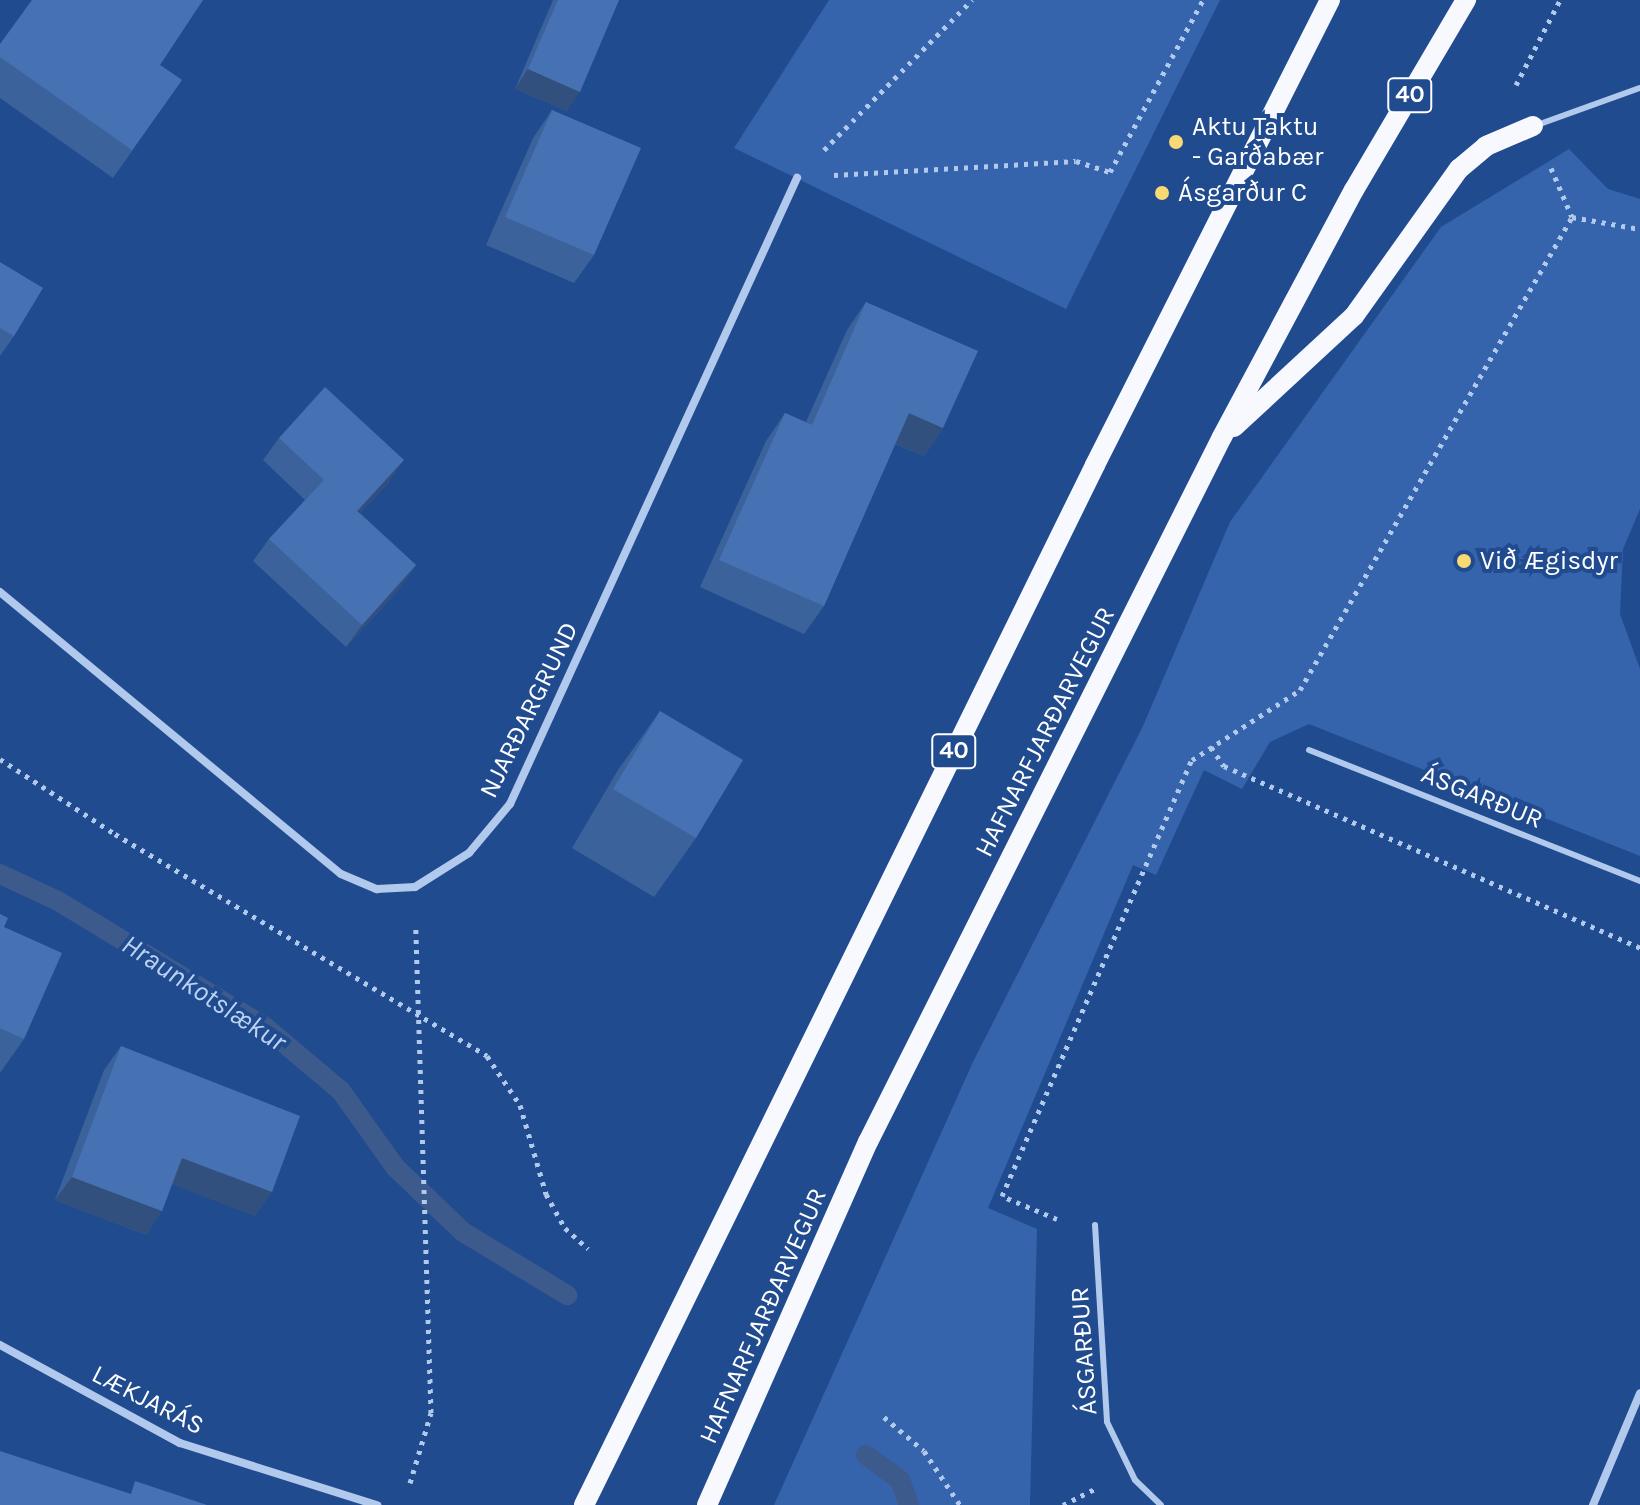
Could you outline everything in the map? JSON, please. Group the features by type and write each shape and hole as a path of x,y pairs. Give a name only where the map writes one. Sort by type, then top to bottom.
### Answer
{"main road":[{"name":"40","path":"584,1505 1330,0"},
{"name":"HAFNARFJARÐARVEGUR","path":"707,1505 868,1142 1222,437 1354,190 1466,0"},
{"path":"1222,437 1354,316 1459,169 1486,146 1533,126"}],"street":[{"name":"NJARÐARGRUND","path":"415,887 469,853 510,804 797,178"},
{"path":"0,592 341,874 377,889 415,887"},
{"name":"LÆKJARÁS","path":"0,1345 180,1443 377,1505"},
{"path":"1593,1505 1640,1393"}],"lane":[{"path":"1533,126 1640,88"},
{"name":"ÁSGARÐUR","path":"1309,750 1640,881"},
{"name":"ÁSGARÐUR","path":"1095,1225 1107,1422 1135,1480 1161,1505"}],"path":[{"path":"797,178 972,0"},
{"path":"797,178 1076,161 1110,172 1203,0"},
{"path":"1520,93 1516,84 1560,0"},
{"path":"1550,167 1572,217"},
{"path":"1572,217 1640,229"},
{"path":"1002,1196 1192,760 1300,690 1572,217"},
{"path":"1211,747 1224,766 1640,948"},
{"path":"0,759 115,834 420,1012 487,1056 520,1105 546,1194 565,1228 588,1249"},
{"path":"408,1490 431,1413 426,1147 415,887"},
{"path":"884,1417 924,1451 960,1505"},
{"path":"1063,1505 1095,1489"}],"shaded area":[{"path":"829,0 1220,0 1066,309 734,148"},
{"path":"1569,149 1608,189 1640,199 1640,509 1623,549 1620,614 1640,669 1640,856 1309,724 1270,742 1242,789 1204,770 1156,875 1133,865 988,1208 1037,1229 1030,1505 774,1505 973,1062 1143,726 1230,522 1441,227"}],"building":[{"path":"32,0 203,0 160,65 182,80 132,150 0,57 0,44"},
{"path":"558,0 619,0 580,92 528,69"},
{"path":"552,110 641,148 594,255 505,217"},
{"path":"0,262 43,288 14,336 0,328"},
{"path":"866,302 978,351 943,428 909,413 824,606 719,560 785,413 812,425"},
{"path":"325,387 404,460 357,511 416,565 362,625 269,539 324,480 279,438"},
{"path":"660,711 743,760 696,838 613,789"},
{"path":"0,914 8,918 4,927 62,953 24,1039 0,1028"},
{"path":"121,1046 300,1116 272,1192 182,1158 162,1211 72,1177"},
{"path":"0,1451 131,1494 135,1481 207,1505 0,1505"}],"waterway":[{"name":"Hraunkotslækur","path":"0,874 58,901 265,1027 341,1091 395,1167 463,1232 567,1295"},
{"name":"Hraunkotslækur","path":"866,1455 900,1480 909,1505"}],"place":[{"name":"Aktu Taktu - Garðabær","path":"1176,142"},
{"name":"Ásgarður C","path":"1162,193"},
{"name":"Við Ægisdyr","path":"1464,561"}]}
